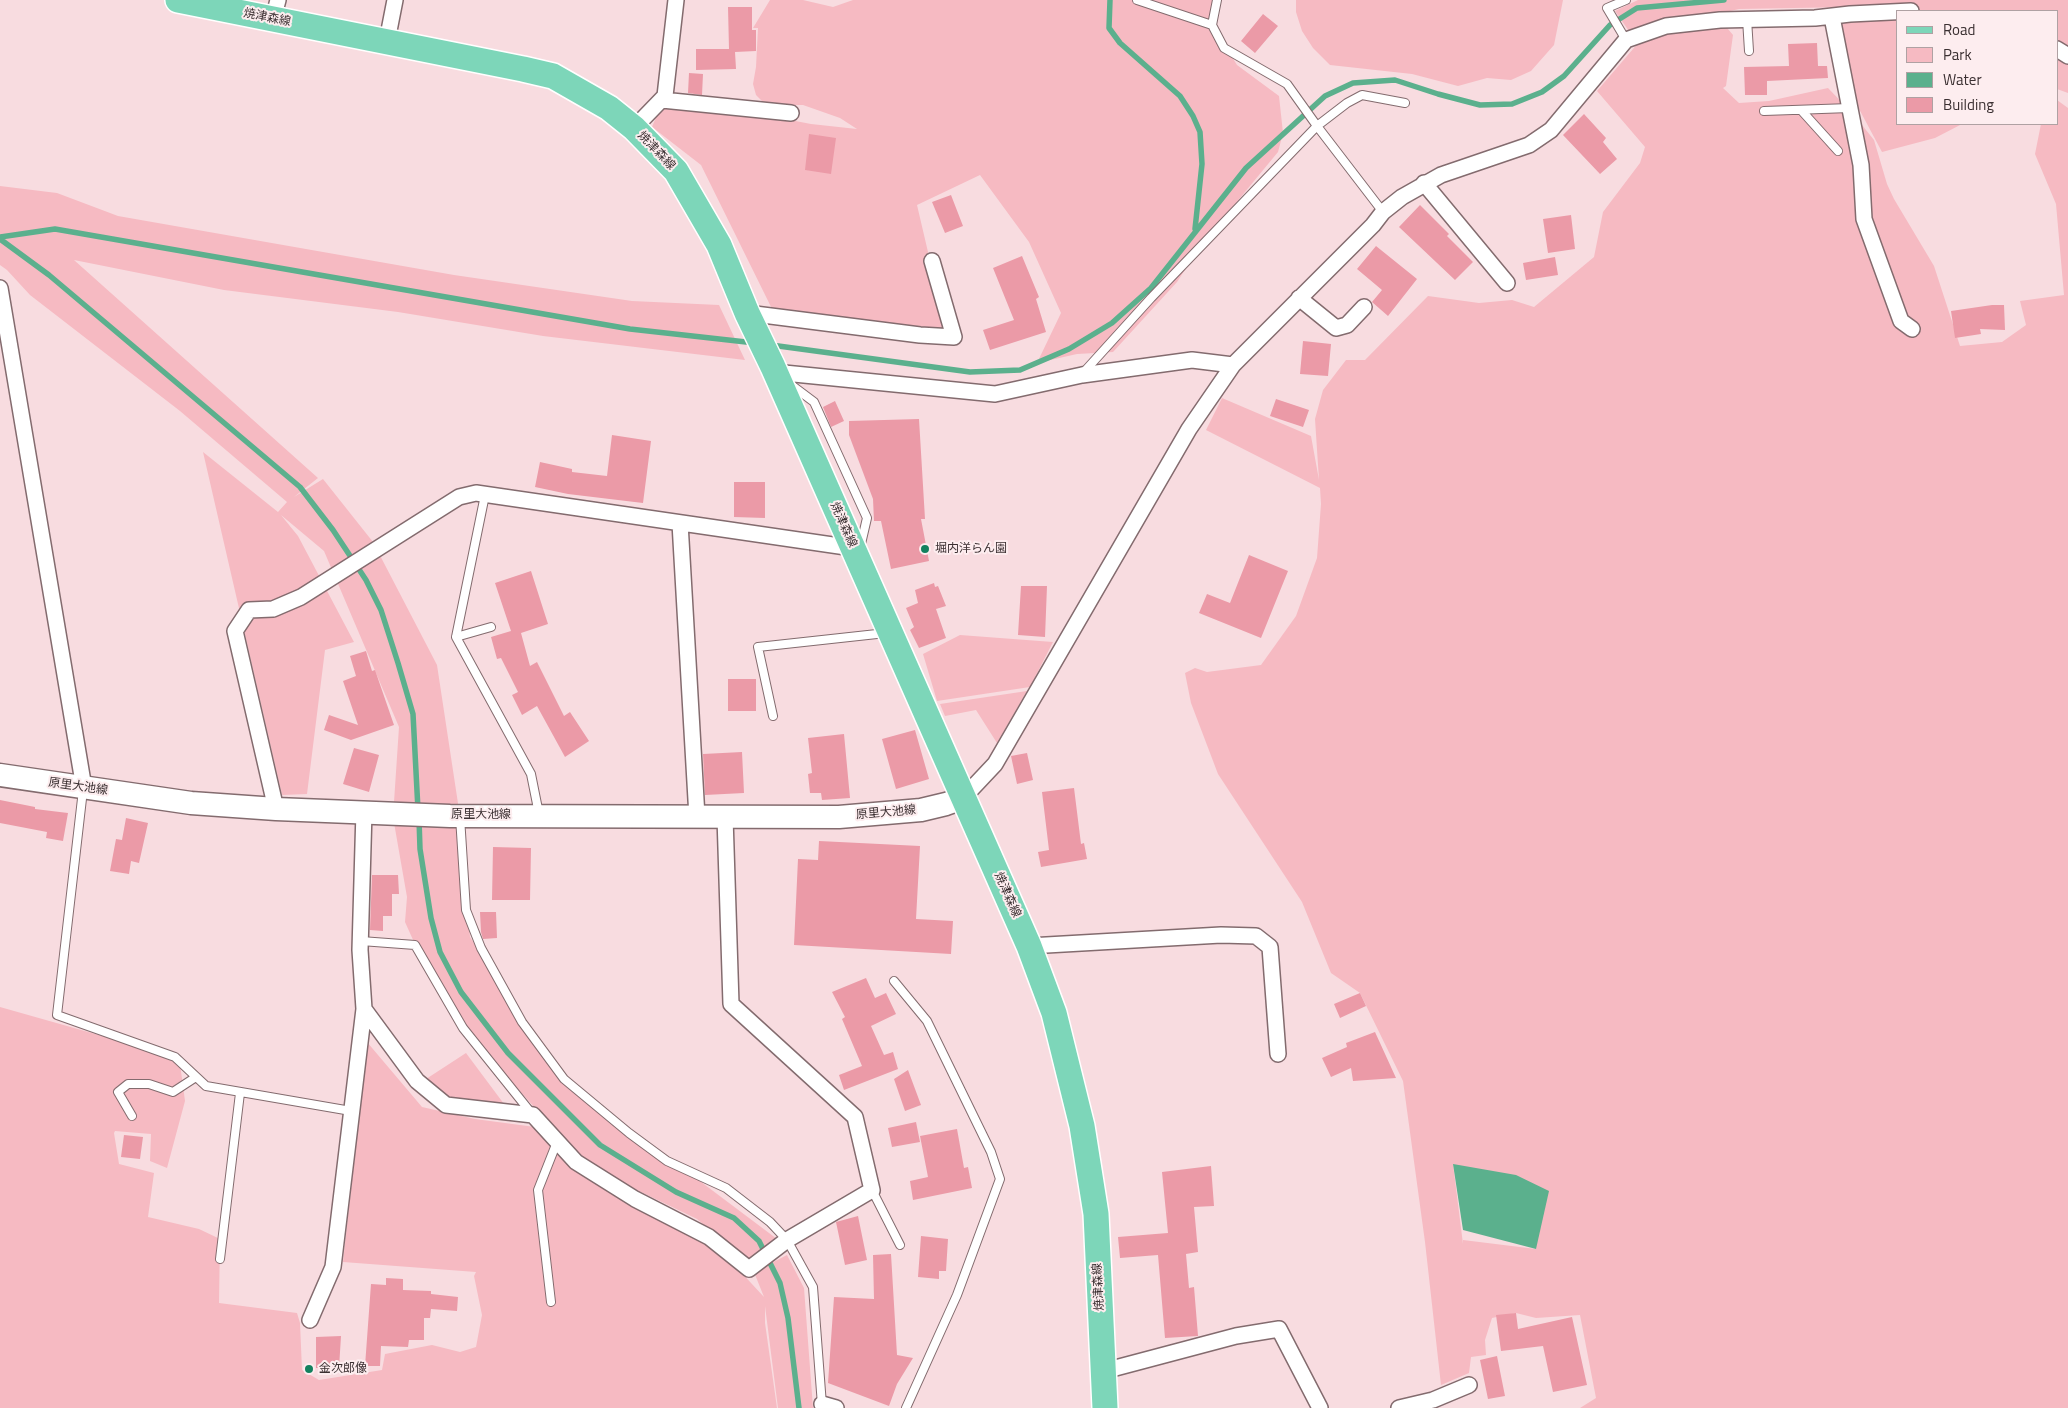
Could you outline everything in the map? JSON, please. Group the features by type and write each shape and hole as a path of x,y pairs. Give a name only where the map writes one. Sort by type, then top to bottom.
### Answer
{"main road":[{"name":"焼津森線","path":"178,0 275,9 387,41 553,76 609,108 634,128 676,171 719,245 747,313 774,370 841,492 855,554 1029,946 1054,1013 1082,1126 1096,1214 1105,1408"},
{"name":"原里大池線","path":"0,775 192,803 276,809 455,816 839,817 912,811 946,804 963,798"}],"street":[{"path":"387,41 395,0"},
{"path":"634,128 666,96 676,0"},
{"path":"963,798 995,764 1189,429 1233,365 1383,212 1424,183 1472,163 1505,155 1529,145 1551,130 1622,34 1666,26 1720,20 1832,17 1896,12"},
{"path":"1832,17 1861,165 1864,219 1901,321 1912,329"},
{"path":"662,100 791,113"},
{"path":"1424,183 1507,283"},
{"path":"747,313 920,335 954,337 932,260"},
{"path":"0,288 84,788"},
{"path":"1299,298 1336,328 1347,326 1364,307"},
{"path":"774,370 995,394 1082,375 1192,360 1233,365"},
{"path":"276,809 235,631 249,610 273,609 302,596 459,497 476,493 485,494 680,523 855,554"},
{"path":"680,523 697,817"},
{"path":"310,1320 332,1267 364,1009 361,941 364,811"},
{"path":"364,1009 417,1082 446,1106 532,1115 576,1162 635,1199 709,1236 749,1269 787,1240 872,1190 855,1116 730,1004 725,817"},
{"path":"1029,946 1221,935 1256,936 1270,947 1278,1054"},
{"path":"1104,1371 1236,1336 1279,1329 1320,1408"},
{"path":"1399,1408 1433,1400 1469,1385"}],"lane":[{"path":"1137,0 1212,25"},
{"path":"1217,0 1212,25 1224,48 1287,84 1298,102 1383,212"},
{"path":"1622,34 1606,8 1626,0"},
{"path":"1747,19 1749,51"},
{"path":"1082,375 1151,298 1315,123 1362,95 1405,102"},
{"path":"1764,111 1850,108"},
{"path":"1801,110 1838,151"},
{"path":"485,494 456,637 531,774 539,815"},
{"path":"456,637 491,626"},
{"path":"773,716 758,647 890,633"},
{"path":"84,788 57,1015 175,1057 206,1086 352,1111"},
{"path":"455,816 466,910 481,948 522,1022 564,1079 629,1133 667,1161 726,1188 770,1222 787,1240 814,1287 827,1407"},
{"path":"361,941 415,945 463,1028 532,1115"},
{"path":"894,982 927,1021 991,1152 1000,1179 957,1295 906,1408"},
{"path":"132,1116 118,1092 128,1084 149,1084 173,1092 196,1077"},
{"path":"220,1259 240,1093"},
{"path":"551,1302 538,1190 557,1142"},
{"path":"872,1190 900,1245"}],"green space":[{"path":"770,0 803,0 833,7 853,0 1220,0 1212,25 1237,65 1279,96 1283,133 1278,152 1202,244 1177,282 1113,352 1077,354 1037,363 1061,313 1029,242 980,175 917,205 946,329 909,338 776,317 701,165 652,127 665,96 811,124 857,129 840,118 803,105 766,105 756,95 753,84 758,28 753,28"},
{"path":"1296,0 1563,0 1554,45 1531,71 1511,80 1487,78 1458,86 1412,74 1330,65 1313,48 1302,31 1296,12"},
{"path":"1638,0 2068,0 2068,93 2058,89 2058,10 1896,10 1896,125 1960,125 1935,138 1882,152 1858,107 1840,55 1841,23 1857,20 1850,7 1739,9 1631,34 1615,11"},
{"path":"1723,23 1733,35 1726,86 1723,88 1739,103 1769,101 1828,88 1854,115 1874,140 1887,184 1894,199 1934,266 1960,346 2002,342 2026,325 2020,301 2064,295 2056,204 2035,154 2041,125 2058,125 2058,101 2068,108 2068,1408 1580,1408 1596,1398 1580,1315 1536,1318 1516,1313 1492,1318 1485,1340 1486,1355 1471,1357 1469,1373 1441,1385 1425,1242 1403,1081 1360,993 1331,973 1302,902 1218,774 1191,703 1185,673 1195,668 1207,672 1261,665 1296,616 1317,558 1321,504 1320,488 1206,430 1222,398 1311,436 1319,480 1315,419 1323,390 1346,360 1365,360 1428,296 1479,303 1512,300 1534,307 1594,257 1603,212 1640,163 1645,147 1597,91 1639,42 1678,31","holes":["1453,1164 1536,1249 1463,1240 1463,1244"]},
{"path":"0,186 57,193 118,216 454,275 632,301 719,305 745,360 543,336 398,312 224,290 74,260 318,478 294,497 323,479 373,542 437,665 459,810 470,937 564,1079 777,1239 749,1263 697,1219 610,1177 573,1149 467,1034 427,971 405,922 407,897 393,817 399,727 324,551 281,515 298,536 354,642 325,650 307,794 282,795 203,452 278,512 287,502 180,411 30,295 0,265"},
{"path":"960,635 1053,642 1030,687 937,701 923,654"},
{"path":"1027,691 997,743 976,710 945,716 940,704"},
{"path":"0,1007 127,1043 180,1064 185,1101 167,1168 150,1161 151,1134 115,1131 119,1164 154,1173 148,1217 199,1229 220,1239 219,1303 297,1313 300,1323 302,1370 319,1380 382,1370 385,1354 432,1345 460,1352 476,1347 482,1315 474,1276 476,1272 343,1262 367,1042 422,1107 475,1119 535,1127 715,1248 764,1297 754,1272 787,1255 804,1288 813,1408 778,1408 765,1306 765,1323 777,1408 0,1408"},
{"path":"466,1053 507,1108 440,1096 423,1081"}],"water":[{"path":"1453,1164 1516,1175 1549,1191 1536,1249 1463,1230"}],"building":[{"path":"728,7 752,7 752,30 756,30 756,51 735,52 736,69 696,70 696,49 729,49"},
{"path":"1263,14 1278,26 1255,53 1241,41"},
{"path":"1817,43 1818,66 1827,66 1828,78 1767,81 1767,95 1745,95 1744,67 1789,66 1788,44"},
{"path":"689,73 703,74 702,95 688,93"},
{"path":"1584,114 1606,138 1603,142 1617,159 1600,174 1563,135"},
{"path":"809,134 836,138 831,174 805,170"},
{"path":"951,195 963,226 945,233 932,202"},
{"path":"1420,205 1473,262 1455,280 1399,227"},
{"path":"1571,215 1575,249 1548,253 1543,219"},
{"path":"1376,246 1417,279 1388,316 1372,302 1382,290 1357,269"},
{"path":"1022,256 1039,297 1036,299 1046,332 990,350 983,330 1014,320 993,268"},
{"path":"1555,257 1558,275 1526,280 1523,263"},
{"path":"2004,305 2005,330 1980,329 1981,334 1955,338 1951,311"},
{"path":"1303,341 1331,344 1328,376 1300,374"},
{"path":"1276,399 1309,410 1303,427 1270,416"},
{"path":"835,401 844,421 831,427 823,407"},
{"path":"919,419 925,519 921,519 929,561 891,569 881,521 874,521 873,499 849,435 849,421"},
{"path":"612,435 651,441 643,503 568,494 535,487 540,462 572,469 572,472 607,476"},
{"path":"734,482 765,482 765,518 734,517"},
{"path":"1249,555 1288,571 1261,638 1199,613 1207,594 1230,603"},
{"path":"531,571 548,624 521,633 530,666 537,662 564,716 570,712 589,741 565,757 537,706 522,715 512,695 518,692 501,658 497,659 491,637 511,631 495,583"},
{"path":"934,583 935,587 938,586 946,606 936,609 946,638 919,648 910,630 914,627 906,608 918,603 915,590"},
{"path":"1021,586 1047,586 1045,637 1018,635"},
{"path":"366,651 372,671 375,670 394,725 351,740 324,730 329,715 358,725 343,681 356,676 350,656"},
{"path":"728,679 756,679 756,711 728,711"},
{"path":"915,730 929,779 896,789 882,739"},
{"path":"844,734 850,798 822,800 821,793 810,793 808,774 812,773 808,738"},
{"path":"354,748 379,755 369,792 343,784"},
{"path":"742,752 744,793 705,795 703,754"},
{"path":"1027,753 1033,780 1017,784 1011,756"},
{"path":"1074,788 1081,844 1084,843 1087,859 1041,867 1038,852 1049,850 1042,792"},
{"path":"0,800 35,807 35,809 68,813 63,841 46,838 47,832 0,823"},
{"path":"126,818 148,823 139,863 131,861 129,874 110,871 116,839 122,840"},
{"path":"819,841 920,846 916,919 953,921 951,954 794,945 798,859 818,860"},
{"path":"493,847 531,848 530,900 492,900"},
{"path":"372,875 398,875 399,894 392,894 392,916 383,916 383,931 370,930"},
{"path":"480,912 496,912 497,938 483,939"},
{"path":"866,978 875,998 886,993 896,1014 871,1026 884,1055 893,1052 898,1069 844,1090 839,1075 862,1066 842,1019 845,1017 832,992"},
{"path":"1360,993 1366,1006 1340,1018 1334,1004"},
{"path":"1375,1032 1396,1078 1353,1081 1351,1068 1331,1077 1322,1058 1347,1047 1346,1043"},
{"path":"908,1070 921,1105 905,1111 894,1079"},
{"path":"916,1122 920,1142 892,1147 888,1128"},
{"path":"957,1129 964,1168 968,1167 972,1188 913,1200 910,1181 928,1177 920,1136"},
{"path":"124,1135 143,1137 140,1159 121,1157"},
{"path":"1211,1166 1214,1206 1194,1207 1198,1252 1186,1254 1189,1288 1194,1287 1198,1336 1165,1338 1158,1255 1120,1258 1118,1237 1168,1233 1162,1172"},
{"path":"858,1216 867,1260 845,1265 836,1222"},
{"path":"921,1236 948,1239 946,1271 939,1271 939,1279 918,1277"},
{"path":"891,1254 897,1355 913,1358 897,1384 889,1406 828,1383 834,1297 874,1299 873,1255"},
{"path":"386,1278 403,1279 403,1290 431,1291 431,1294 458,1297 457,1311 431,1309 430,1318 424,1318 424,1340 409,1340 408,1347 381,1346 380,1366 365,1366 371,1284 386,1285"},
{"path":"1516,1313 1518,1329 1572,1317 1587,1385 1553,1392 1543,1346 1501,1351 1496,1315"},
{"path":"341,1336 339,1368 316,1368 316,1337"},
{"path":"1497,1356 1505,1396 1488,1399 1480,1360"}],"waterway":[{"path":"1110,0 1109,28 1120,43 1180,96 1193,116 1200,132 1202,164 1195,229"},
{"path":"771,345 970,372 1020,370 1069,349 1112,323 1151,288 1246,168 1325,96 1353,83 1395,80 1480,105 1512,104 1542,92 1564,76 1610,25 1637,8 1724,0"},
{"path":"0,237 55,229 630,329 755,343"},
{"path":"0,239 49,275 300,487 333,530 366,580 381,610 398,663 413,714 418,810"},
{"path":"419,819 420,849 431,918 440,952 461,992 508,1053 600,1145 676,1192 734,1218 759,1241 780,1283 788,1318 799,1408"}],"place":[{"name":"堀内洋らん園","path":"925,549"},
{"name":"金次郎像","path":"309,1369"}]}
